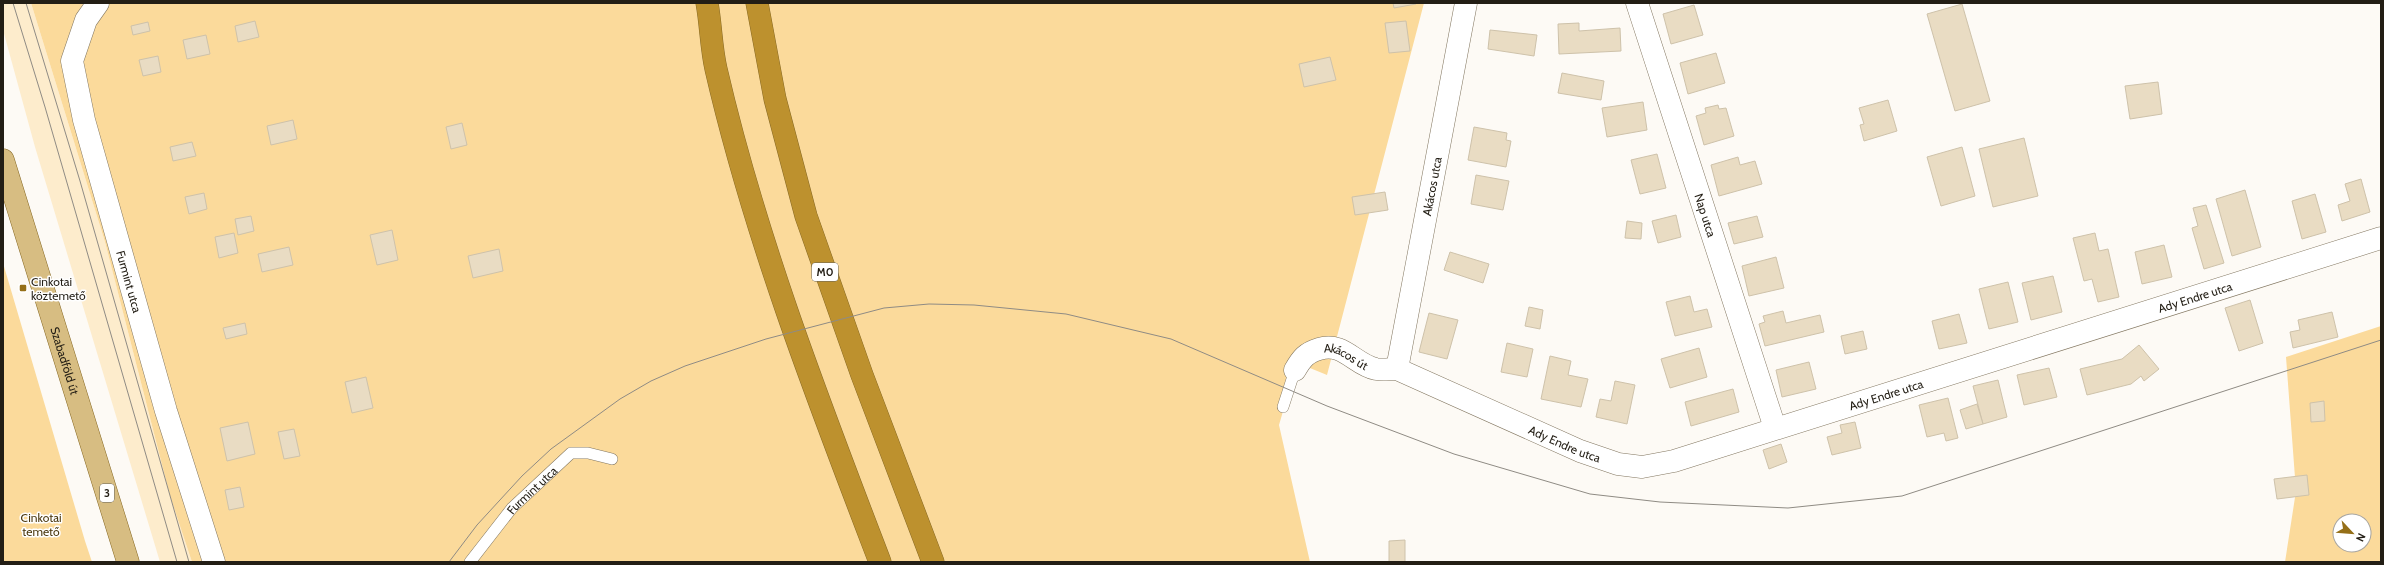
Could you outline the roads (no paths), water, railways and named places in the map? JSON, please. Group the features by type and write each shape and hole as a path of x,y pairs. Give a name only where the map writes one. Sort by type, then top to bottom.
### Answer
{"highway":[{"path":"707,3 716,67 738,158 760,231 811,381 880,562"},
{"name":"M0","path":"757,3 776,99 806,216 862,375 933,562"}],"main road":[{"name":"Szabadföld út","path":"3,160 128,562"}],"street":[{"name":"Furmint utca","path":"98,3 86,20 72,61 84,120 166,411 214,562"},
{"name":"Akácos utca","path":"1397,369 1466,3"},
{"name":"Nap utca","path":"1636,3 1775,428"},
{"name":"Ady Endre utca","path":"1397,369 1580,451 1618,464 1642,467 1674,461 2381,238"},
{"name":"Akácos út","path":"1295,370 1302,356 1327,346 1341,349 1375,369 1397,369"}],"lane":[{"name":"Akácos út","path":"1283,407 1295,370"},
{"name":"Furmint utca","path":"470,562 512,508 571,453 588,453 612,459"}],"tram line":[{"path":"13,3 45,107 177,562"},
{"path":"26,3 80,181 189,562"},
{"path":"449,562 477,525 522,476 551,449 620,399 651,381 685,366 766,339 884,308 929,304 974,305 1066,314 1171,339 1327,406 1454,454 1590,494 1660,502 1788,508 1902,496 2381,340"}],"place":[{"name":"Cinkotai köztemető","path":"23,288"}],"park label":[{"name":"Cinkotai temető","path":"41,524"}]}
